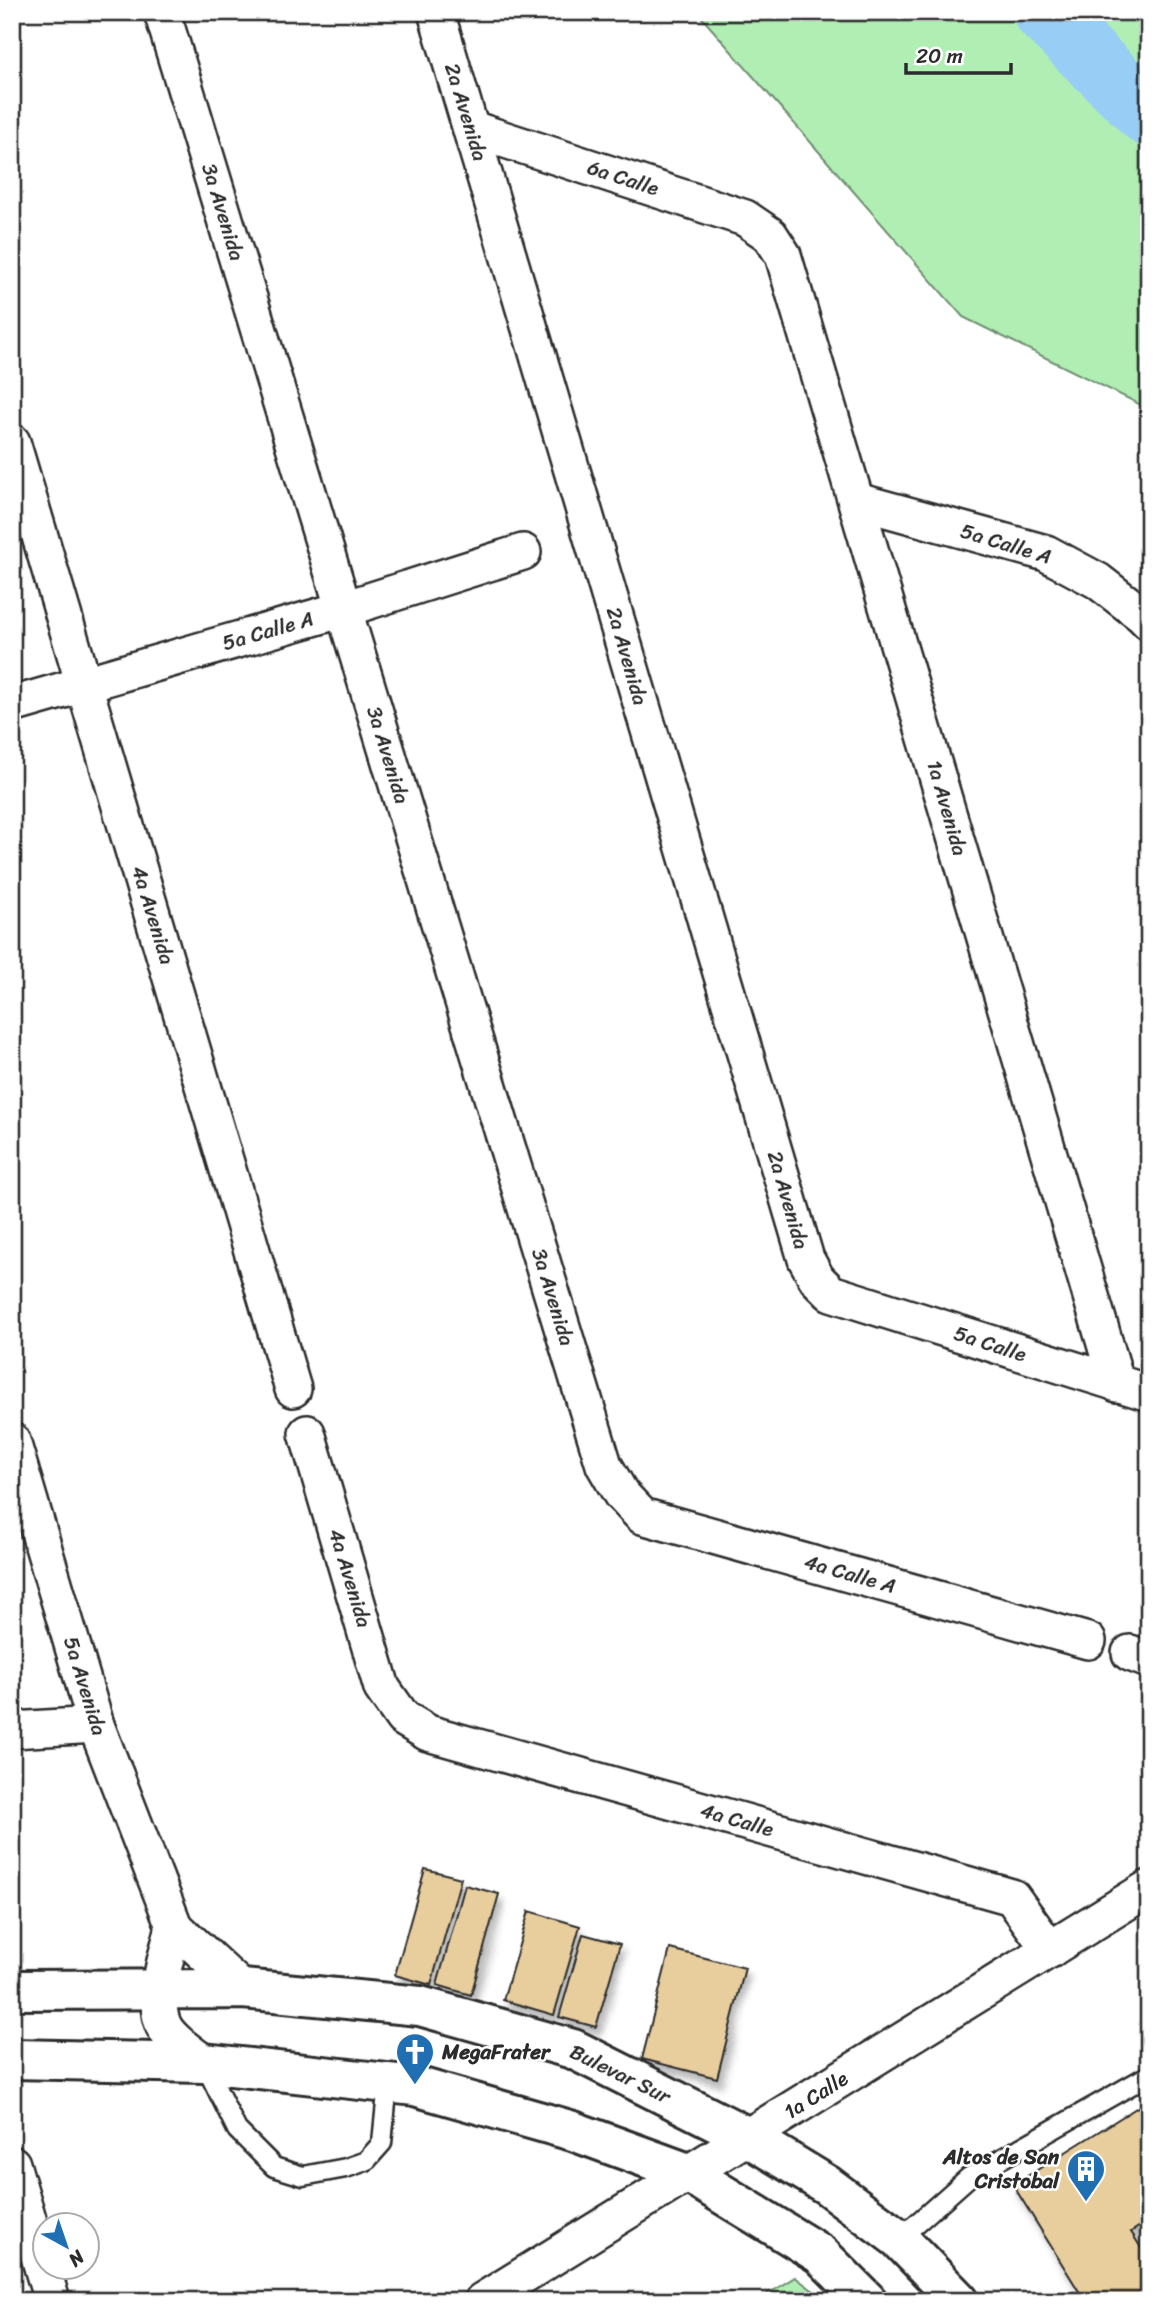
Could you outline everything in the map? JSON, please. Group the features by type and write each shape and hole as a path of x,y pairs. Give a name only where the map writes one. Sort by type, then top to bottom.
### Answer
{"main road":[{"name":"Bulevar Sur","path":"12,1990 242,1989 420,2006 573,2049 748,2137 827,2185 899,2239 959,2301"},
{"path":"12,2059 204,2063 415,2086 573,2131 688,2174 820,2253 867,2301"}],"street":[{"name":"3a Avenida","path":"162,12 604,1465 621,1494"},
{"name":"2a Avenida","path":"436,12 806,1259 817,1279 831,1293"},
{"name":"6a Calle","path":"472,129 745,218 770,235"},
{"name":"1a Avenida","path":"770,235 783,255 856,501 1133,1388"},
{"name":"4a Avenida","path":"12,442 293,1389"},
{"name":"5a Calle A","path":"856,501 1046,553 1098,581 1145,619"},
{"name":"5a Calle A","path":"12,705 344,609 523,552"},
{"name":"5a Calle","path":"831,1293 1133,1388"},
{"name":"4a Avenida","path":"307,1433 382,1688 403,1718"},
{"name":"5a Avenida","path":"12,1441 96,1725 174,1926 242,1989"},
{"name":"4a Calle A","path":"621,1494 642,1516 1088,1641"},
{"name":"4a Calle","path":"403,1718 428,1733 1012,1897 1050,1950"},
{"path":"12,1730 96,1725"},
{"name":"1a Calle","path":"482,2301 1149,1888"},
{"path":"174,1926 160,1989 159,2007 165,2028 204,2063"},
{"path":"12,2164 52,2301"}],"lane":[{"path":"204,2063 237,2130 274,2167 303,2176 346,2168 366,2161 382,2143 388,2082"},
{"path":"899,2239 969,2177 1149,2075"}],"green space":[{"path":"697,12 1149,12 1149,409 963,317"},
{"path":"795,2277 827,2301 756,2301"}],"building":[{"path":"425,1869 461,1878 431,1985 395,1975"},
{"path":"465,1885 499,1894 471,1995 437,1985"},
{"path":"529,1911 580,1926 554,2015 503,2000"},
{"path":"583,1934 620,1944 596,2027 559,2017"},
{"path":"670,1949 745,1968 717,2078 642,2059"},
{"name":"Altos de San Cristobal","path":"1149,2100 1149,2220 1131,2232 1149,2260 1149,2301 1085,2301 1013,2185"}],"waterway":[{"path":"1044,12 1149,115"},
{"path":"1120,86 1149,72"}],"place":[{"name":"MegaFrater","path":"415,2086"},
{"name":"Altos de San Cristobal","path":"1086,2203"}]}
